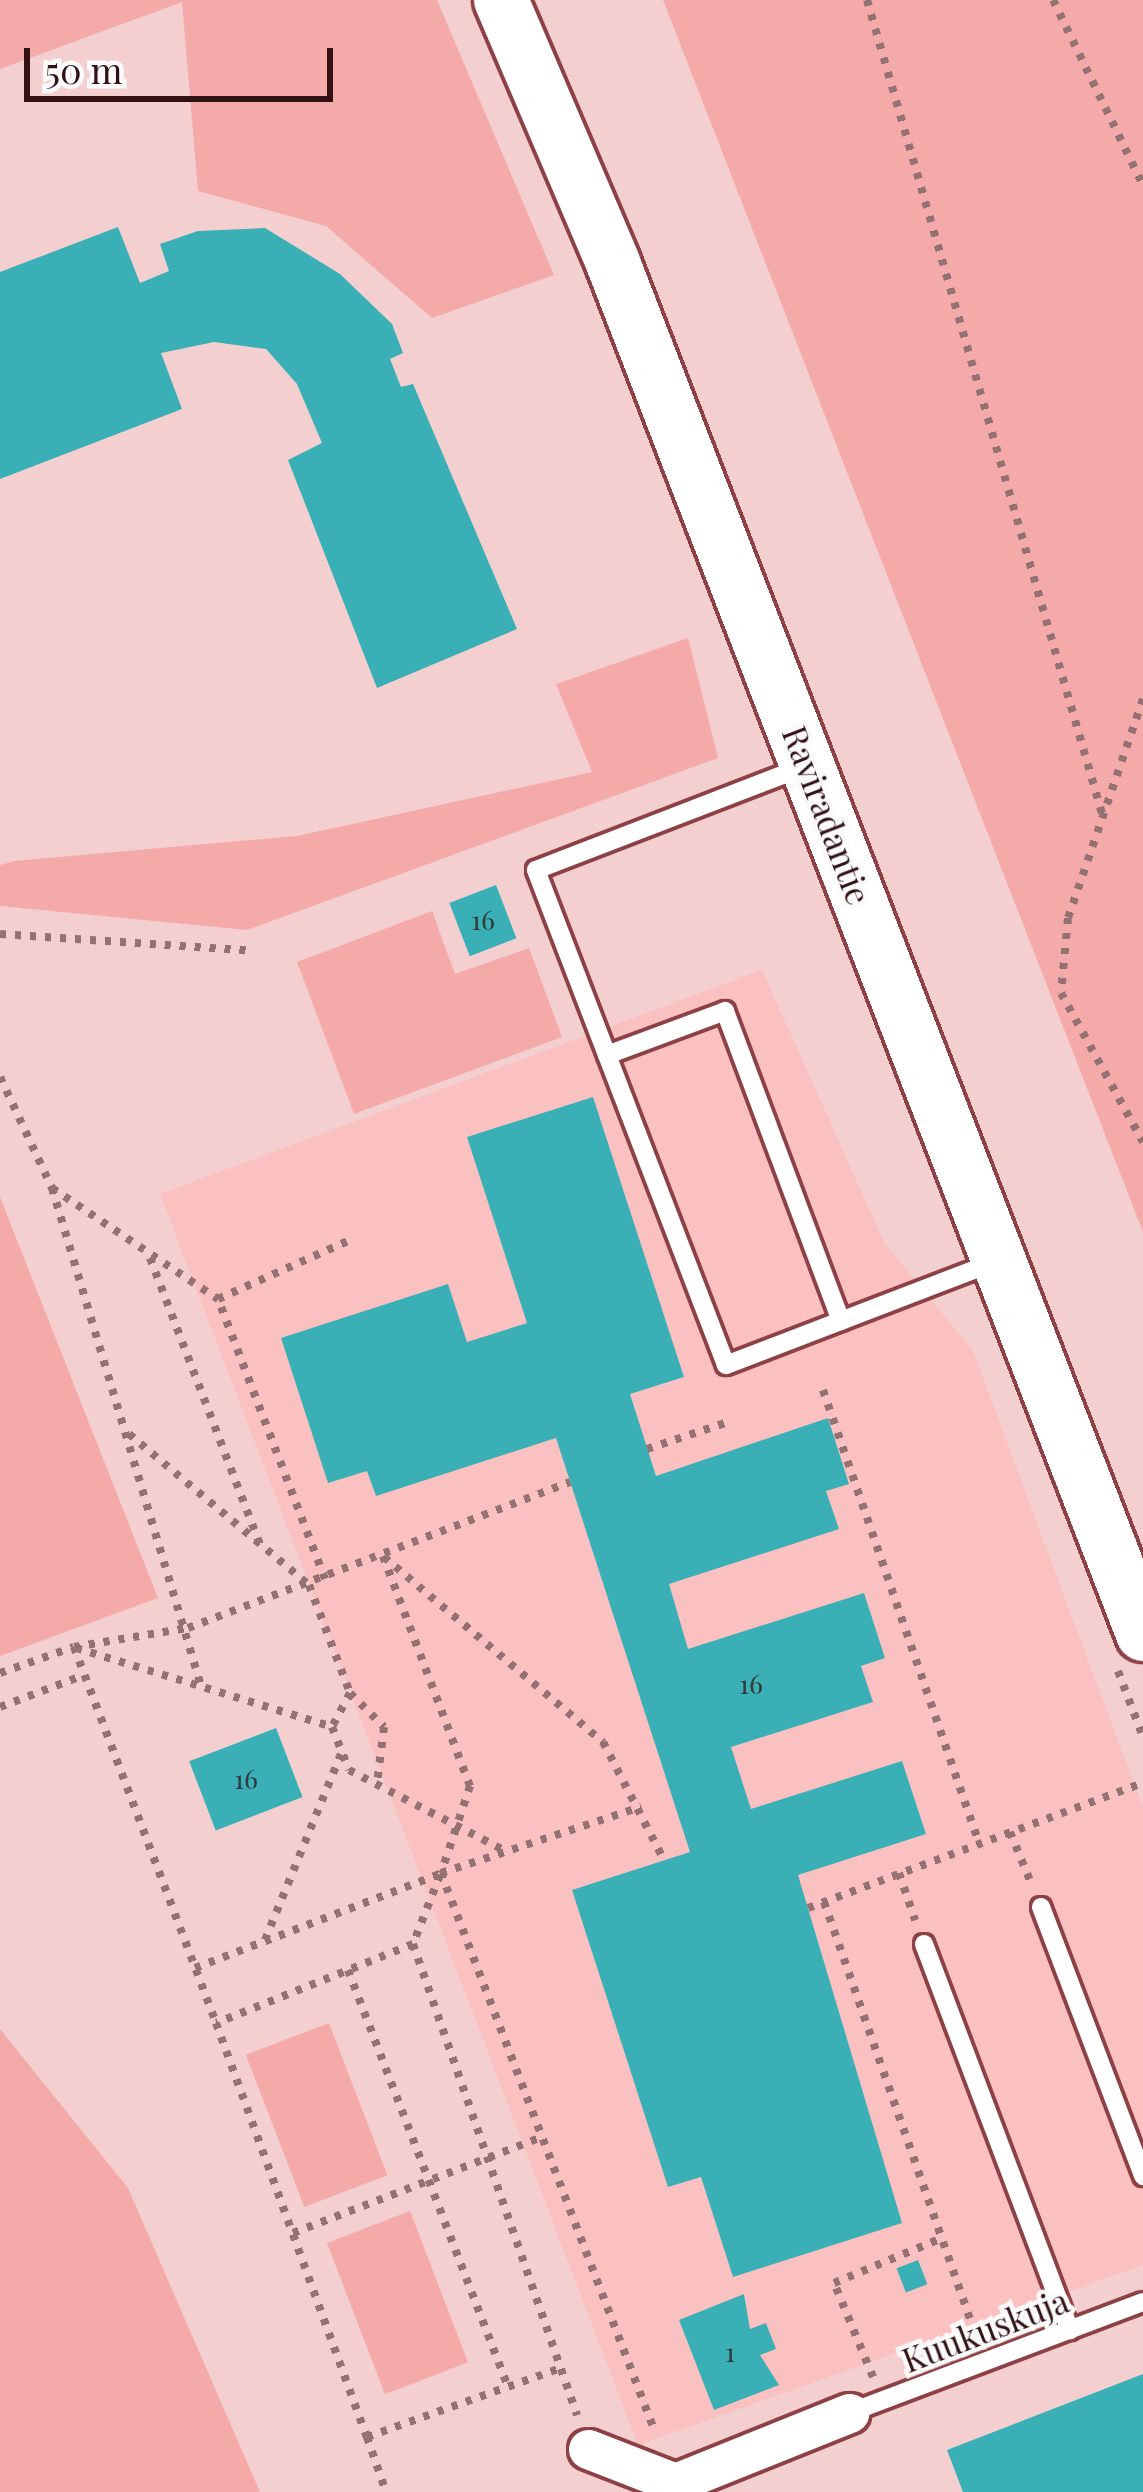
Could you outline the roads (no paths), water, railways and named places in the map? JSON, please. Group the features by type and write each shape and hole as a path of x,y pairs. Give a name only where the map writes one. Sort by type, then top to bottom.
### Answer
{"street":[{"name":"Raviradantie","path":"501,0 613,263 1143,1634"},
{"path":"588,2450 675,2483 866,2407"}],"lane":[{"path":"807,766 536,870 726,1365 999,1260"},
{"path":"607,1055 725,1011 842,1321"},
{"path":"1041,1907 1143,2176"},
{"path":"924,1944 1070,2330"},
{"name":"Kuukuskuja","path":"866,2407 1143,2302"}]}
